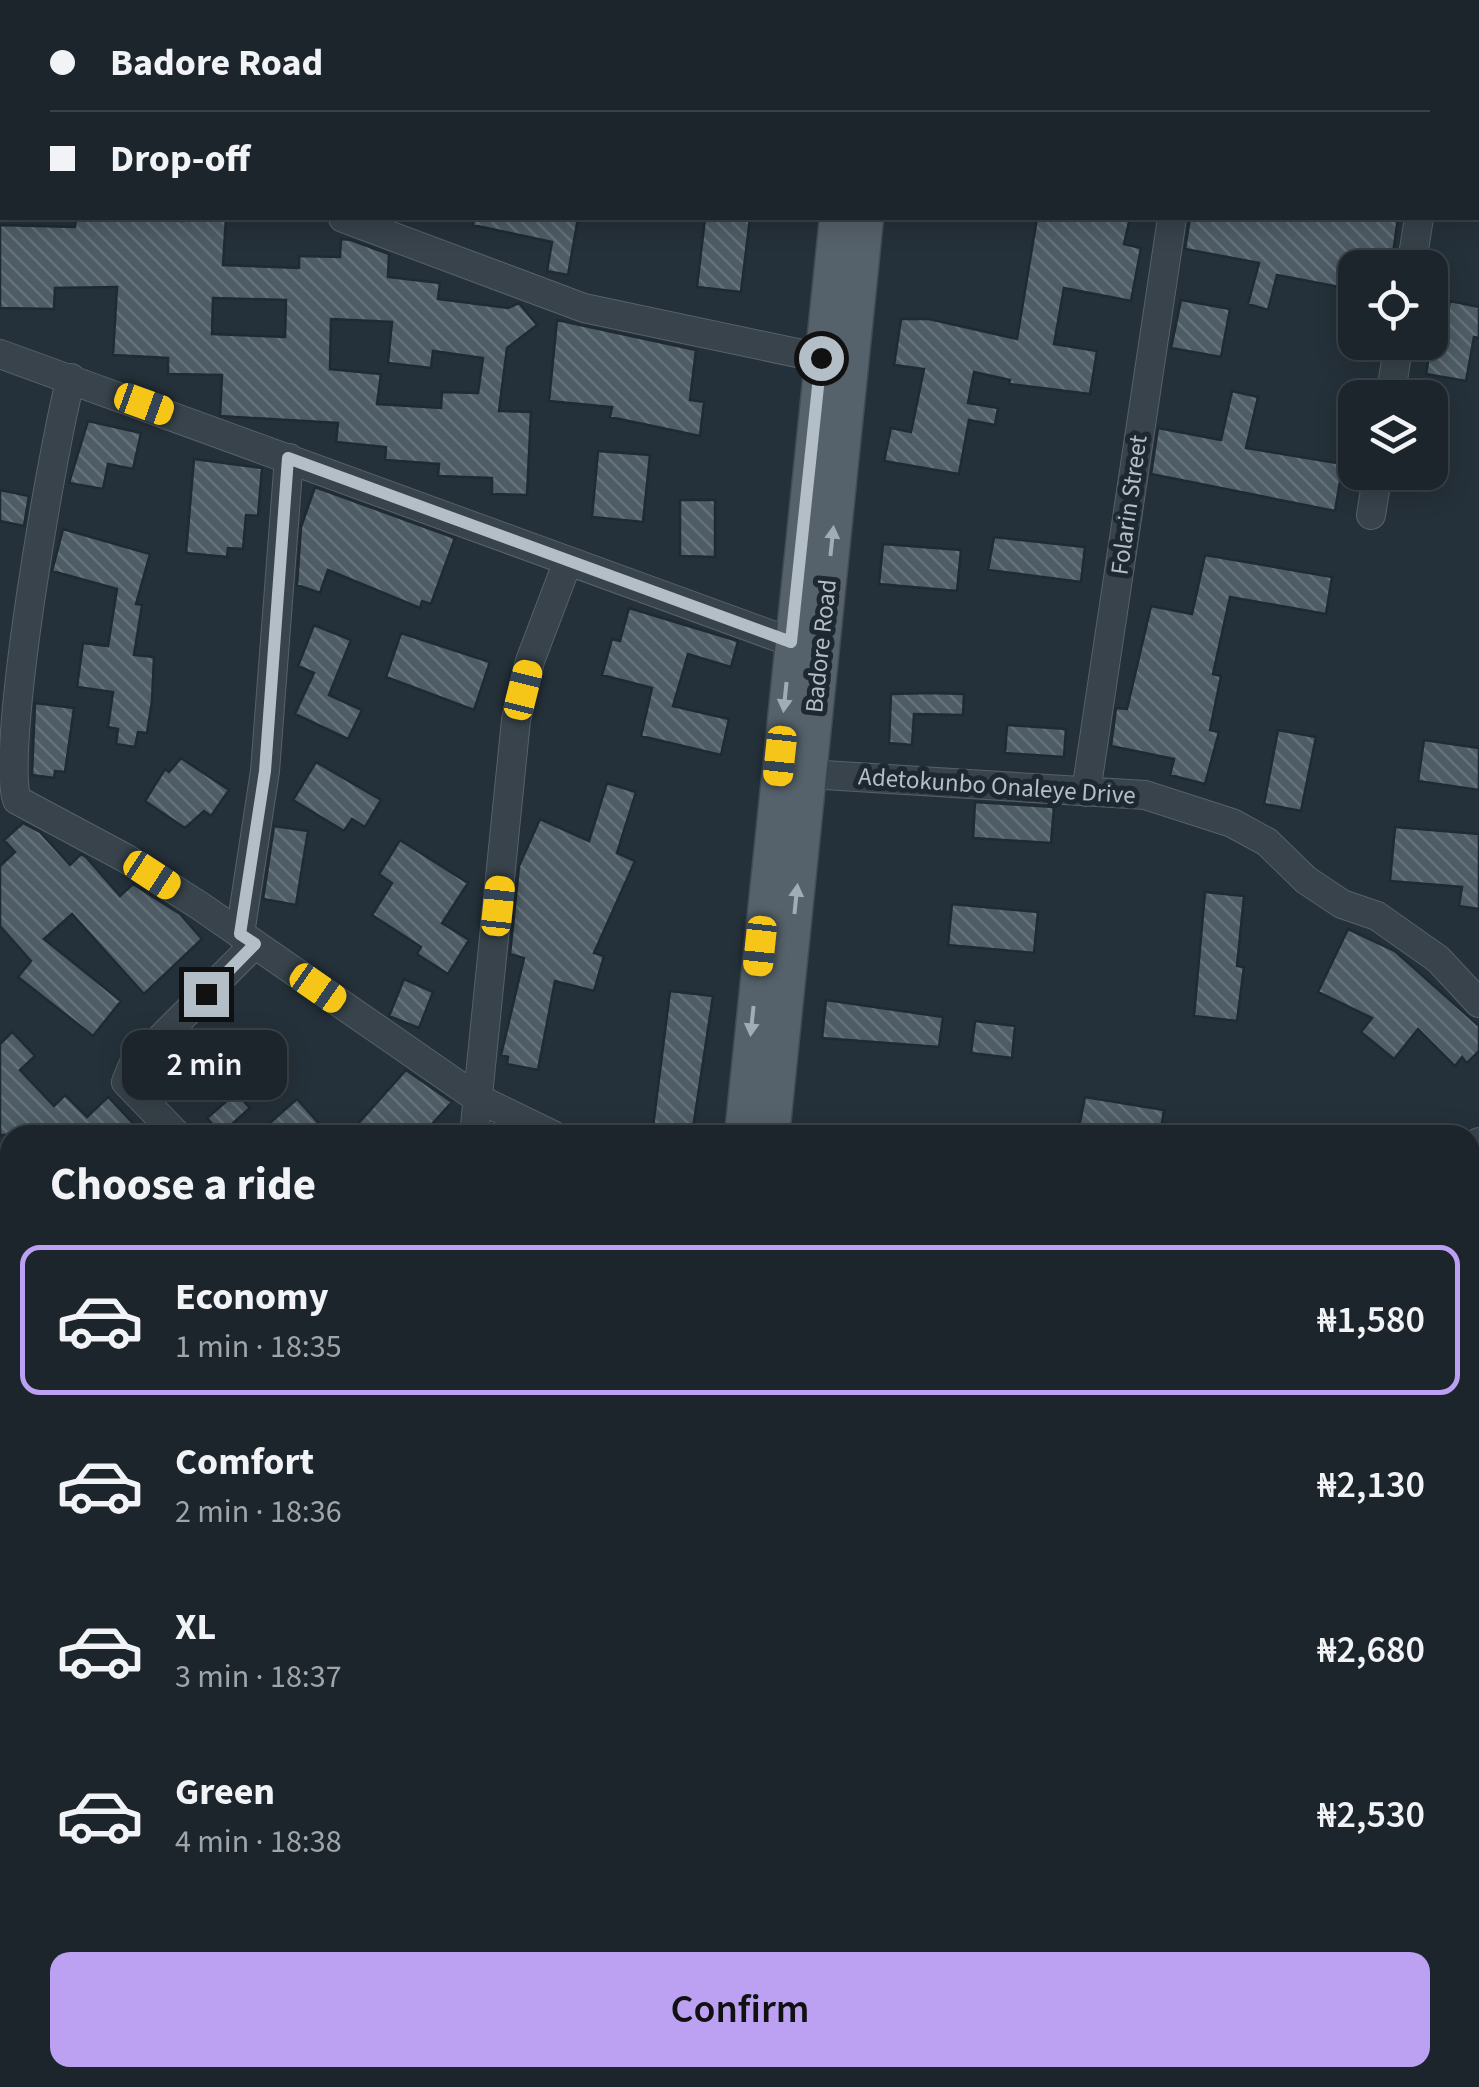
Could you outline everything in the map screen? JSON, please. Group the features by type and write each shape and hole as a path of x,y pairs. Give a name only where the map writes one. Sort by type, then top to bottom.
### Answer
{"main road":[{"name":"Badore Road","path":"742,1125 836,220"},
{"name":"Badore Road","path":"773,1125 866,220"}],"street":[{"path":"348,220 584,308 821,358"},
{"name":"Folarin Street","path":"1086,792 1172,220"},
{"path":"1414,250 1419,220"},
{"path":"0,354 791,642"},
{"path":"71,378 52,451 20,642 8,772 11,790 24,806 127,859 478,1098 532,1125"},
{"path":"167,1125 126,1082 132,1067 248,939 265,771 288,458"},
{"path":"1371,515 1375,490"},
{"path":"475,1125 516,720 530,661 568,561"},
{"name":"Adetokunbo Onaleye Drive","path":"808,774 1145,795 1232,823 1267,842 1306,880 1342,904 1377,916 1438,959 1479,1003"}],"building":[{"path":"76,220 226,220 223,265 299,268 299,256 340,257 341,239 351,240 389,254 388,277 440,283 438,299 508,308 519,303 537,325 507,348 499,411 531,412 527,495 492,494 492,478 438,476 439,464 385,460 386,447 336,442 338,423 220,416 222,375 168,374 168,358 113,355 117,287 55,288 54,309 0,308 0,225 75,227","holes":["213,298 286,300 285,337 212,334","331,319 392,322 388,363 431,368 433,351 483,358 478,393 442,392 441,408 377,404 381,374 330,369"]},
{"path":"474,220 578,220 568,275 547,271 552,242 473,225"},
{"path":"705,220 750,220 741,292 697,287"},
{"path":"1037,220 1130,220 1124,244 1141,248 1131,301 1064,288 1054,344 1097,351 1090,394 1009,384 1010,380 974,372 968,403 998,408 995,425 969,420 959,474 884,461 891,428 911,432 924,369 894,365 901,319 929,319 1017,339"},
{"path":"1190,220 1398,220 1394,250 1338,250 1338,287 1277,275 1268,310 1248,304 1259,263 1185,249"},
{"path":"1181,300 1230,309 1221,357 1171,348"},
{"path":"1450,301 1479,307 1479,338 1474,337 1466,381 1426,374 1428,360 1448,360"},
{"path":"557,320 696,350 690,400 704,402 700,436 610,417 612,407 549,401"},
{"path":"1232,391 1258,397 1246,448 1338,463 1335,511 1151,474 1158,428 1221,440"},
{"path":"88,421 141,433 133,469 108,464 103,489 69,483"},
{"path":"598,451 650,455 643,522 592,517"},
{"path":"194,459 262,468 258,516 246,515 243,549 228,548 227,557 186,553"},
{"path":"315,487 455,538 431,604 422,601 420,608 328,570 320,593 297,585 301,527"},
{"path":"0,490 29,496 24,526 0,521"},
{"path":"680,500 715,500 715,557 680,556"},
{"path":"63,529 150,554 136,604 142,605 134,655 154,657 152,701 147,733 138,732 135,747 116,744 118,729 108,727 113,692 77,687 83,643 108,646 117,589 52,571"},
{"path":"994,537 1085,547 1081,582 988,570"},
{"path":"883,544 961,550 957,591 879,584"},
{"path":"1205,555 1332,577 1326,614 1230,597 1213,674 1221,676 1210,730 1219,732 1205,784 1170,775 1174,759 1111,746 1116,708 1127,709 1151,606 1192,614"},
{"path":"629,608 738,641 731,667 688,654 673,706 729,719 721,755 641,736 652,688 602,675 612,639 620,641"},
{"path":"314,625 351,640 329,695 362,710 348,739 295,714 314,673 298,666"},
{"path":"401,633 490,662 474,710 386,677"},
{"path":"891,694 964,694 963,715 914,714 912,745 889,743"},
{"path":"35,703 74,708 65,772 55,771 54,778 32,775"},
{"path":"1007,725 1066,729 1064,757 1005,753"},
{"path":"1278,730 1316,737 1301,811 1264,804"},
{"path":"1424,740 1479,748 1479,790 1418,781"},
{"path":"181,758 229,790 211,816 204,811 185,828 145,801 165,769 169,772"},
{"path":"316,762 381,800 365,827 352,819 344,831 293,800"},
{"path":"607,783 636,792 617,853 635,861 594,953 604,956 594,991 555,981 538,1070 507,1064 508,1057 501,1055 524,958 510,954 519,866 540,819 589,841"},
{"path":"975,802 1054,807 1051,843 973,838"},
{"path":"23,823 40,832 70,865 81,854 120,896 133,884 180,914 202,939 144,994 72,914 44,939 121,1001 93,1036 18,977 31,961 0,926 0,866 15,852 4,840"},
{"path":"274,826 308,831 296,905 263,899"},
{"path":"1395,827 1479,834 1479,909 1459,906 1462,887 1390,881"},
{"path":"400,840 468,883 442,923 469,940 448,974 417,954 421,947 372,915 392,883 379,874"},
{"path":"1205,892 1244,896 1237,966 1244,967 1237,1021 1194,1016"},
{"path":"952,904 1038,912 1034,953 948,945"},
{"path":"1348,929 1395,951 1479,1026 1479,1051 1467,1063 1462,1057 1455,1066 1418,1029 1394,1059 1361,1032 1372,1018 1318,992"},
{"path":"404,979 433,992 419,1028 389,1016"},
{"path":"670,991 713,996 694,1125 653,1125"},
{"path":"826,1000 943,1017 939,1047 822,1038"},
{"path":"975,1021 1015,1026 1012,1058 971,1053"},
{"path":"12,1032 35,1056 20,1070 54,1106 65,1095 87,1117 108,1097 135,1125 0,1125 0,1044"},
{"path":"406,1070 452,1102 431,1125 357,1125"},
{"path":"236,1093 250,1108 231,1125 213,1125 207,1118"},
{"path":"1085,1097 1164,1110 1162,1125 1079,1125"},
{"path":"297,1099 320,1125 267,1125"}],"route":[{"path":"206,994 255,944 240,934 265,771 288,458 791,642 821,358"}]}
